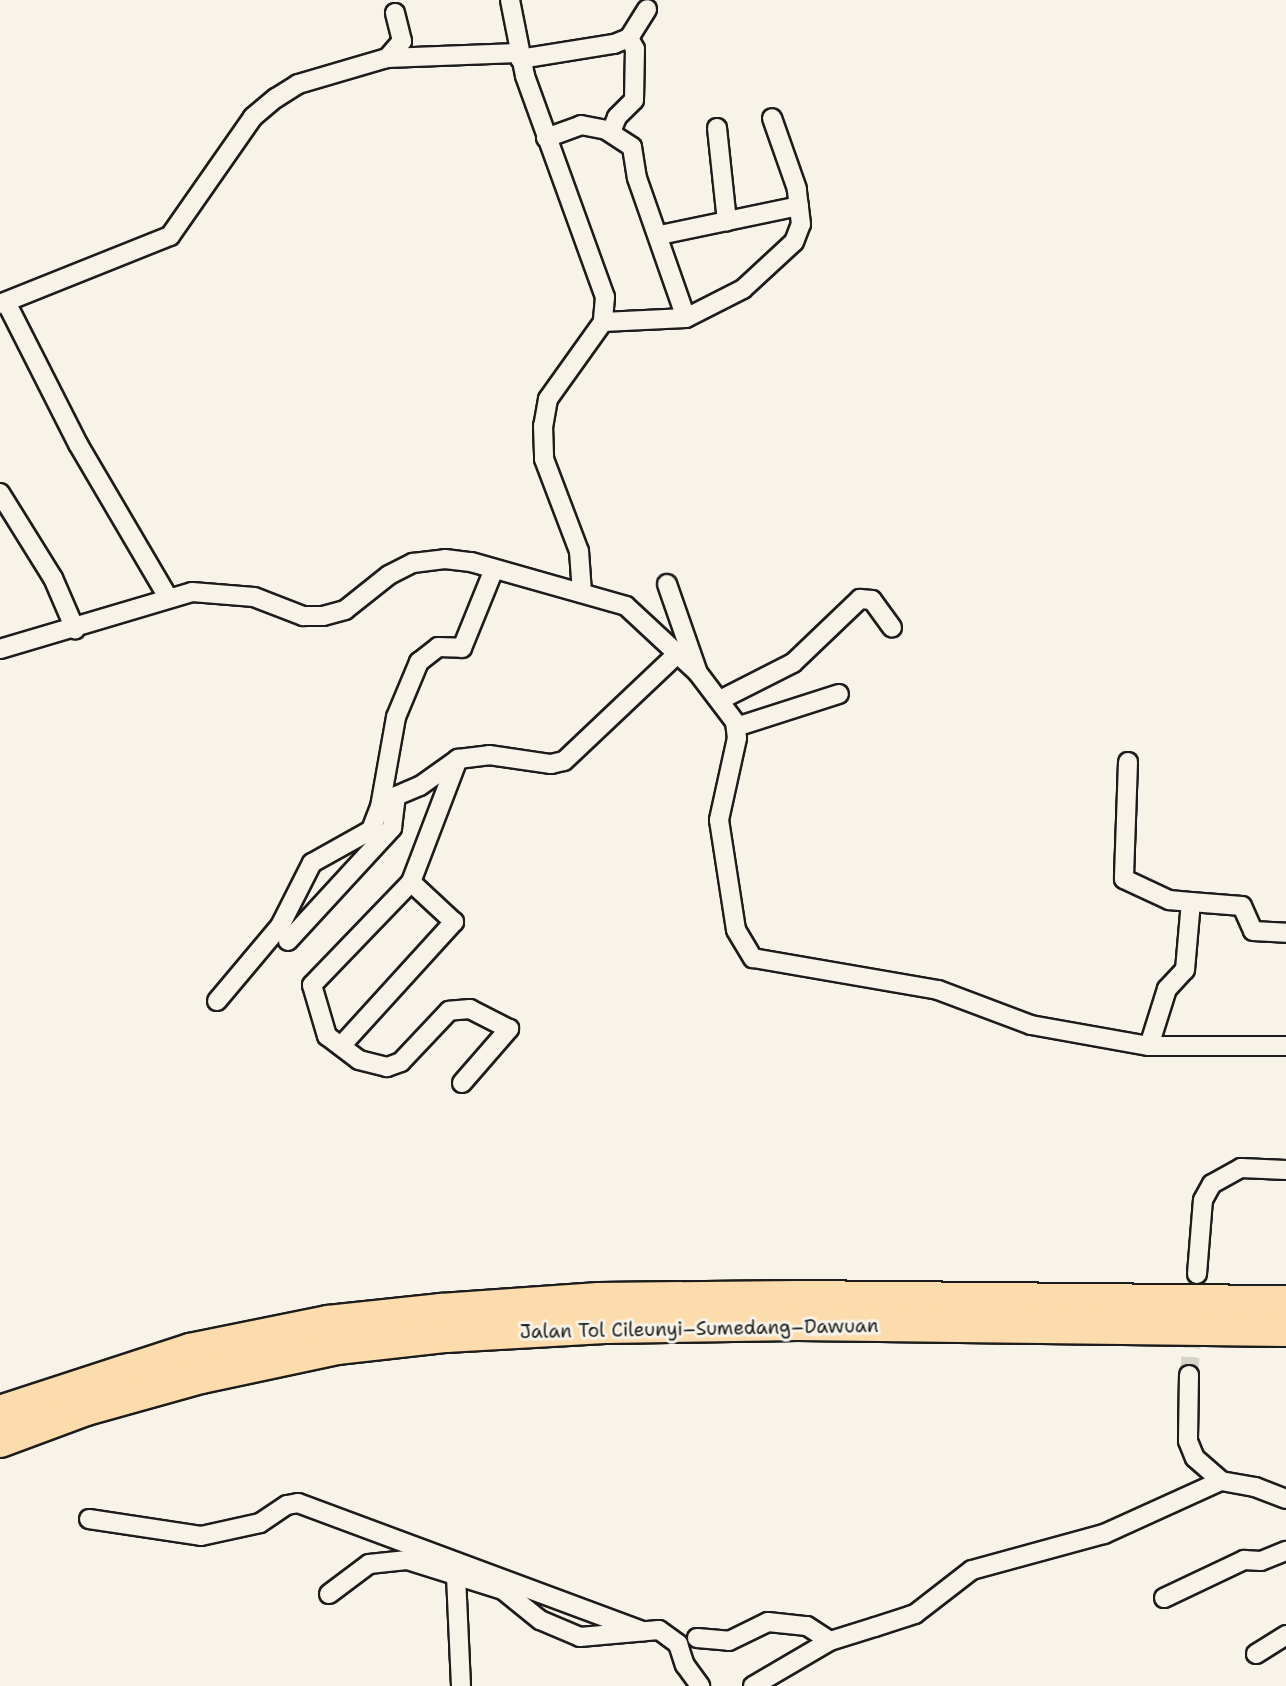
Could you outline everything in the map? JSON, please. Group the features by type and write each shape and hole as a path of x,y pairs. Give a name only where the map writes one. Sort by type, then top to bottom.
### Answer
{"highway":[{"name":"Jalan Tol Cileunyi–Sumedang–Dawuan","path":"0,1412 190,1350 328,1322 441,1310 599,1299 758,1297 1286,1302"},
{"name":"Jalan Tol Cileunyi–Sumedang–Dawuan","path":"0,1441 86,1409 201,1377 337,1348 446,1336 605,1327 798,1324 1286,1330"}],"street":[{"path":"510,0 519,56 546,138 594,259 605,298 603,322 548,399 543,426 544,459 579,551 582,593"},
{"path":"167,596 78,444 3,303 170,236 253,117 298,84 387,58 519,56 629,38 647,9"},
{"path":"387,58 402,41 395,13"},
{"path":"611,132 617,117 634,100 635,49 629,38"},
{"path":"603,322 686,318 743,289 794,242 801,224 799,206 772,118"},
{"path":"546,138 574,125 611,132 632,147 637,178 660,235 686,318"},
{"path":"717,128 727,221"},
{"path":"660,235 799,206"},
{"path":"0,494 53,578 75,629"},
{"path":"0,649 75,629 167,596 223,592 254,597 303,615 323,616 345,610 389,575 413,564 445,559 494,569 626,606 698,673 720,700 736,727 719,820 736,930 753,958 938,990 1031,1025 1149,1046 1286,1046"},
{"path":"217,1001 280,926 312,863 371,830 380,807 396,717 419,662 438,647 462,648 494,569"},
{"path":"667,584 698,673"},
{"path":"720,700 793,663 860,599 872,600 892,628"},
{"path":"288,941 392,828 396,796 420,786 458,759 489,755 551,764 564,761 677,654"},
{"path":"736,727 839,694"},
{"path":"458,759 411,882 312,985 327,1037 359,1060 387,1067 401,1062 449,1011 470,1009 509,1029 462,1083"},
{"path":"1128,762 1124,879 1168,900 1242,906 1253,931 1286,933"},
{"path":"341,1046 454,922 411,882"},
{"path":"1149,1046 1167,989 1185,971 1191,902"},
{"path":"1197,1274 1203,1200 1212,1184 1241,1168 1286,1170"},
{"path":"1189,1375 1191,1451 1221,1481"},
{"path":"753,1686 830,1641 915,1614 972,1570 1104,1534 1221,1481 1255,1487 1286,1499"},
{"path":"89,1519 201,1536 260,1523 287,1505 298,1503 643,1631"},
{"path":"1164,1598 1244,1560 1261,1561 1286,1551"},
{"path":"329,1594 350,1575 377,1561 407,1560 503,1590 540,1620 580,1637 659,1630 678,1644 685,1665 700,1686"},
{"path":"456,1576 460,1686"},
{"path":"697,1638 729,1641 774,1621 807,1626 830,1641"},
{"path":"1256,1654 1286,1635"}],"tunnel":[{"path":"1189,1375 1197,1274"}]}
